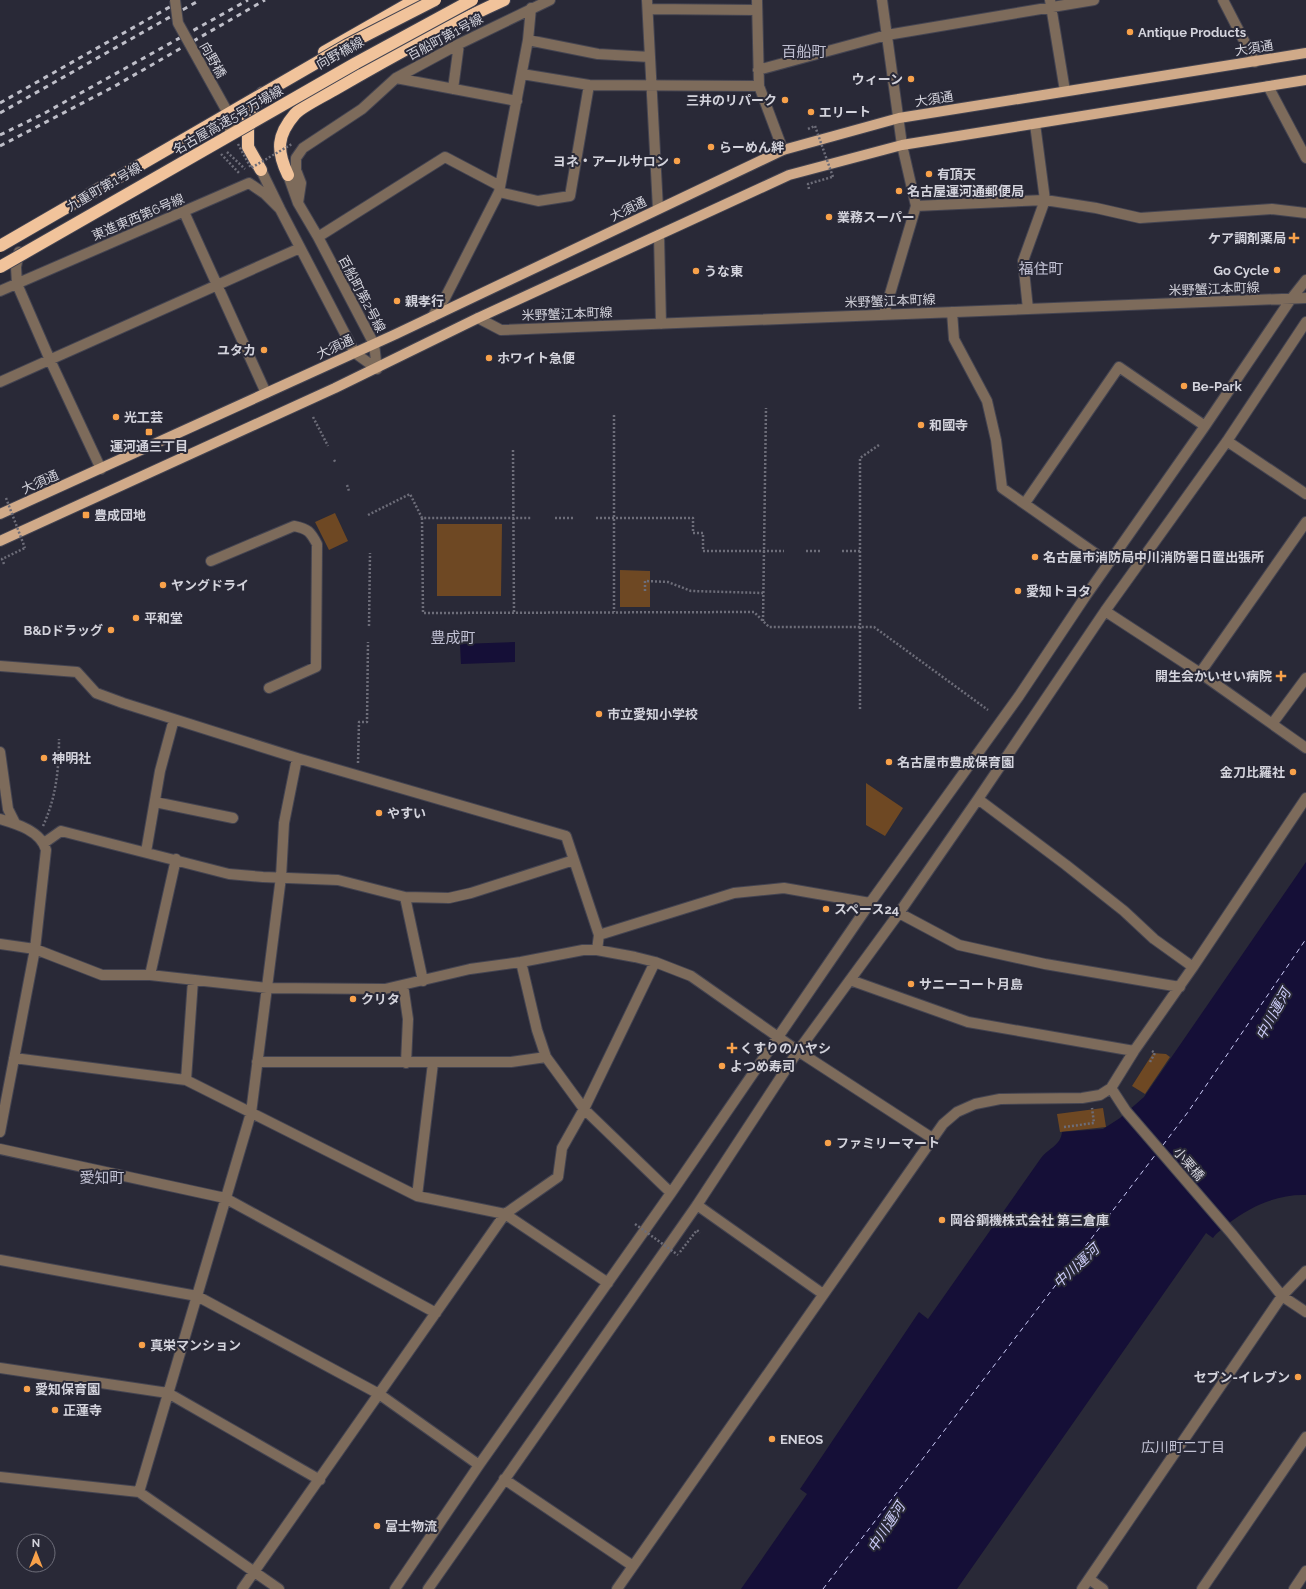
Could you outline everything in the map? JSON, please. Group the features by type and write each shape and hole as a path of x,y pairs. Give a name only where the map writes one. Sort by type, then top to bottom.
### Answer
{"highway":[{"path":"256,169 248,147 248,117 260,95 344,39 415,0"},
{"name":"名古屋高速5号万場線","path":"0,246 341,49 435,0"},
{"name":"名古屋高速5号万場線","path":"0,267 356,63 472,0"},
{"path":"288,175 282,162 279,148 282,135 296,113 362,74 478,12 504,0"}],"main road":[{"name":"大須通","path":"0,514 355,353 783,150 899,118 1306,53"},
{"path":"0,545 4,540 377,369 478,318 789,175 902,145 1306,80"}],"street":[{"name":"向野橋","path":"175,0 178,23 232,122 230,130"},
{"name":"向野橋線","path":"230,130 463,0"},
{"name":"百船町第1号線","path":"396,78 459,44 550,0"},
{"path":"882,0 902,145 916,206 884,314"},
{"path":"758,70 887,35 1051,3 1094,0"},
{"path":"1223,0 1255,62"},
{"path":"1051,3 1065,91"},
{"path":"658,209 648,4 757,5 759,86 783,150"},
{"path":"432,317 445,298 500,189 522,74 532,8"},
{"path":"528,40 598,54 650,57"},
{"path":"453,89 459,44"},
{"path":"522,74 589,85 759,86"},
{"path":"298,203 301,183 296,170 296,158 303,148 362,109 396,78 517,101"},
{"path":"318,238 445,157 500,189 538,201 570,196 589,85"},
{"path":"1268,86 1306,158"},
{"path":"1028,309 1023,261 1045,200 1035,124"},
{"name":"九重町第1号線","path":"17,284 16,267 19,251 230,130"},
{"path":"256,169 280,209 355,353 377,369"},
{"name":"百船町第2号線","path":"288,175 298,203 374,344 377,369"},
{"name":"東進東西第6号線","path":"0,291 249,183 265,194 280,209"},
{"path":"916,206 1045,200 1096,208 1140,218 1272,209 1306,213"},
{"path":"184,212 266,393"},
{"path":"659,235 661,324"},
{"path":"0,382 300,248"},
{"path":"395,1589 479,1465 671,1193 870,904 1019,696 1085,597 1205,426 1291,299 1306,280"},
{"path":"17,284 50,360 101,469"},
{"name":"米野蟹江本町線","path":"478,318 501,330 1306,298"},
{"path":"952,312 954,339 987,401 996,440 1002,488 1109,563"},
{"path":"428,1589 697,1205 798,1051 899,914 1105,611 1227,441 1306,322"},
{"path":"1025,503 1119,367 1205,426"},
{"path":"1227,441 1306,494"},
{"path":"1200,673 1306,522"},
{"path":"211,561 294,526 305,528 312,534 317,544 316,667 269,688"},
{"path":"1105,611 1200,673 1306,748"},
{"path":"0,666 77,672 96,693 297,758 566,836 599,935 597,950"},
{"path":"1272,724 1306,678"},
{"path":"146,852 160,771 174,719"},
{"path":"0,752 8,809 14,823"},
{"path":"139,1492 251,1113 281,877 284,823 297,758"},
{"path":"617,1589 943,1124 957,1112 975,1104 1000,1099 1082,1098 1100,1095 1111,1088 1134,1051 1180,987 1306,798"},
{"path":"978,799 1066,865 1124,911 1154,939 1193,967"},
{"path":"155,802 233,818"},
{"path":"0,819 14,823 41,839 46,850 35,949 0,1132"},
{"path":"41,839 61,832 176,859 229,874 338,880 405,897 449,898 471,893 574,860"},
{"path":"150,975 176,859"},
{"path":"599,935 734,893 784,888 870,904"},
{"path":"405,897 423,981"},
{"path":"899,914 959,945 1045,964 1180,987"},
{"path":"0,944 35,949 102,975 150,975 267,988 385,989 470,969 521,962 583,950 597,950 655,962 691,976 798,1051 932,1138"},
{"path":"521,962 537,1030 546,1057 584,1108 671,1193"},
{"path":"242,1589 320,1480 505,1214 558,1176 562,1148 584,1108 655,962"},
{"path":"186,1080 193,980"},
{"path":"850,980 968,1022 1134,1051"},
{"path":"403,985 408,1019 406,1063"},
{"path":"258,1062 511,1062 546,1057"},
{"path":"14,1058 186,1080 417,1196 505,1214 608,1283"},
{"path":"417,1196 432,1063"},
{"name":"小栗橋","path":"1111,1088 1126,1111 1232,1234 1282,1296 1306,1312"},
{"path":"0,1149 226,1198 436,1313"},
{"path":"697,1205 823,1294"},
{"path":"0,1260 197,1296 379,1394 479,1465"},
{"path":"1082,1589 1282,1296 1306,1271"},
{"path":"0,1368 168,1393 320,1480"},
{"path":"1202,1589 1306,1437"},
{"path":"0,1477 139,1492 279,1589"},
{"path":"504,1479 633,1566"},
{"path":"1294,1589 1306,1571"},
{"path":"1089,1579 1103,1589"}],"path":[{"path":"809,189 808,184 833,177 815,126"},
{"path":"230,130 256,169"},
{"path":"239,173 221,154 225,150 246,170 256,169 292,144"},
{"path":"763,621 766,408"},
{"path":"614,415 614,612"},
{"path":"314,417 328,446"},
{"path":"860,709 860,458 879,445"},
{"path":"513,450 514,613"},
{"path":"347,485 349,490"},
{"path":"368,514 410,494 422,518 423,613 754,612 769,627 874,627 988,710"},
{"path":"4,564 2,559 25,548 6,498"},
{"path":"422,518 532,518"},
{"path":"555,518 575,518"},
{"path":"596,518 693,518 693,533 703,533 703,551 784,551"},
{"path":"806,551 821,551"},
{"path":"842,551 860,551"},
{"path":"368,626 370,552"},
{"path":"645,591 645,581 668,582 691,591 763,593"},
{"path":"357,775 359,722 367,722 368,642"},
{"path":"41,839 55,791 59,762 59,739"},
{"path":"1150,1062 1155,1053 1152,1051"},
{"path":"1064,1127 1094,1123 1092,1107"},
{"path":"636,1224 678,1255 697,1230 700,1233"}],"shaded area":[{"path":"335,513 348,541 329,550 315,522"},
{"path":"437,524 502,524 501,596 437,596"},
{"path":"620,570 650,571 650,607 620,607"},
{"path":"866,783 903,808 885,836 866,825"},
{"path":"1153,1053 1166,1054 1170,1057 1145,1094 1132,1086"},
{"path":"1103,1108 1106,1127 1060,1132 1057,1114"}],"water":[{"path":"515,642 515,662 461,664 460,644"},
{"name":"中川運河","path":"1306,862 1306,1195 1296,1195 1265,1202 1237,1217 1213,1238 1206,1233 957,1589 741,1589 807,1494 800,1489 919,1312 928,1319 1041,1158 1057,1143 1062,1132 1103,1129 1120,1118 1144,1097"}],"ferry route":[{"path":"1163,1145 1188,1112 1306,939"},
{"path":"823,1589 1156,1154"}],"railway":[{"path":"0,103 182,0"},
{"path":"0,113 200,0"},
{"path":"0,135 43,114 248,0"},
{"path":"0,146 115,86 265,0"}],"place":[{"name":"Antique Products","path":"1130,32"},
{"name":"ウィーン","path":"911,79"},
{"name":"三井のリパーク","path":"785,100"},
{"name":"エリート","path":"811,112"},
{"name":"らーめん絆","path":"711,147"},
{"name":"ヨネ・アールサロン","path":"677,161"},
{"name":"有頂天","path":"929,174"},
{"name":"名古屋運河通郵便局","path":"899,191"},
{"name":"業務スーパー","path":"829,217"},
{"name":"ケア調剤薬局","path":"1294,238"},
{"name":"Go Cycle","path":"1277,270"},
{"name":"うな東","path":"696,271"},
{"name":"親孝行","path":"397,301"},
{"name":"ユタカ","path":"264,350"},
{"name":"ホワイト急便","path":"489,358"},
{"name":"Be-Park","path":"1184,386"},
{"name":"光工芸","path":"116,417"},
{"name":"和國寺","path":"921,425"},
{"name":"運河通三丁目","path":"149,432"},
{"name":"豊成団地","path":"86,515"},
{"name":"名古屋市消防局中川消防署日置出張所","path":"1035,557"},
{"name":"ヤングドライ","path":"163,585"},
{"name":"愛知トヨタ","path":"1018,591"},
{"name":"平和堂","path":"136,618"},
{"name":"B&Dドラッグ","path":"111,630"},
{"name":"開生会かいせい病院","path":"1281,676"},
{"name":"市立愛知小学校","path":"599,714"},
{"name":"神明社","path":"44,758"},
{"name":"名古屋市豊成保育園","path":"889,762"},
{"name":"金刀比羅社","path":"1293,772"},
{"name":"やすい","path":"379,813"},
{"name":"スペース24","path":"826,909"},
{"name":"サニーコート月島","path":"911,984"},
{"name":"クリタ","path":"353,999"},
{"name":"くすりのハヤシ","path":"732,1048"},
{"name":"よつめ寿司","path":"722,1066"},
{"name":"ファミリーマート","path":"828,1143"},
{"name":"岡谷鋼機株式会社 第三倉庫","path":"942,1220"},
{"name":"真栄マンション","path":"142,1345"},
{"name":"セブン-イレブン","path":"1298,1377"},
{"name":"愛知保育園","path":"27,1389"},
{"name":"正蓮寺","path":"55,1410"},
{"name":"ENEOS","path":"772,1439"},
{"name":"富士物流","path":"377,1526"}],"district":[{"name":"百船町","path":"804,52"},
{"name":"福住町","path":"1041,269"},
{"name":"豊成町","path":"453,638"},
{"name":"愛知町","path":"102,1178"},
{"name":"広川町二丁目","path":"1183,1447"}]}
